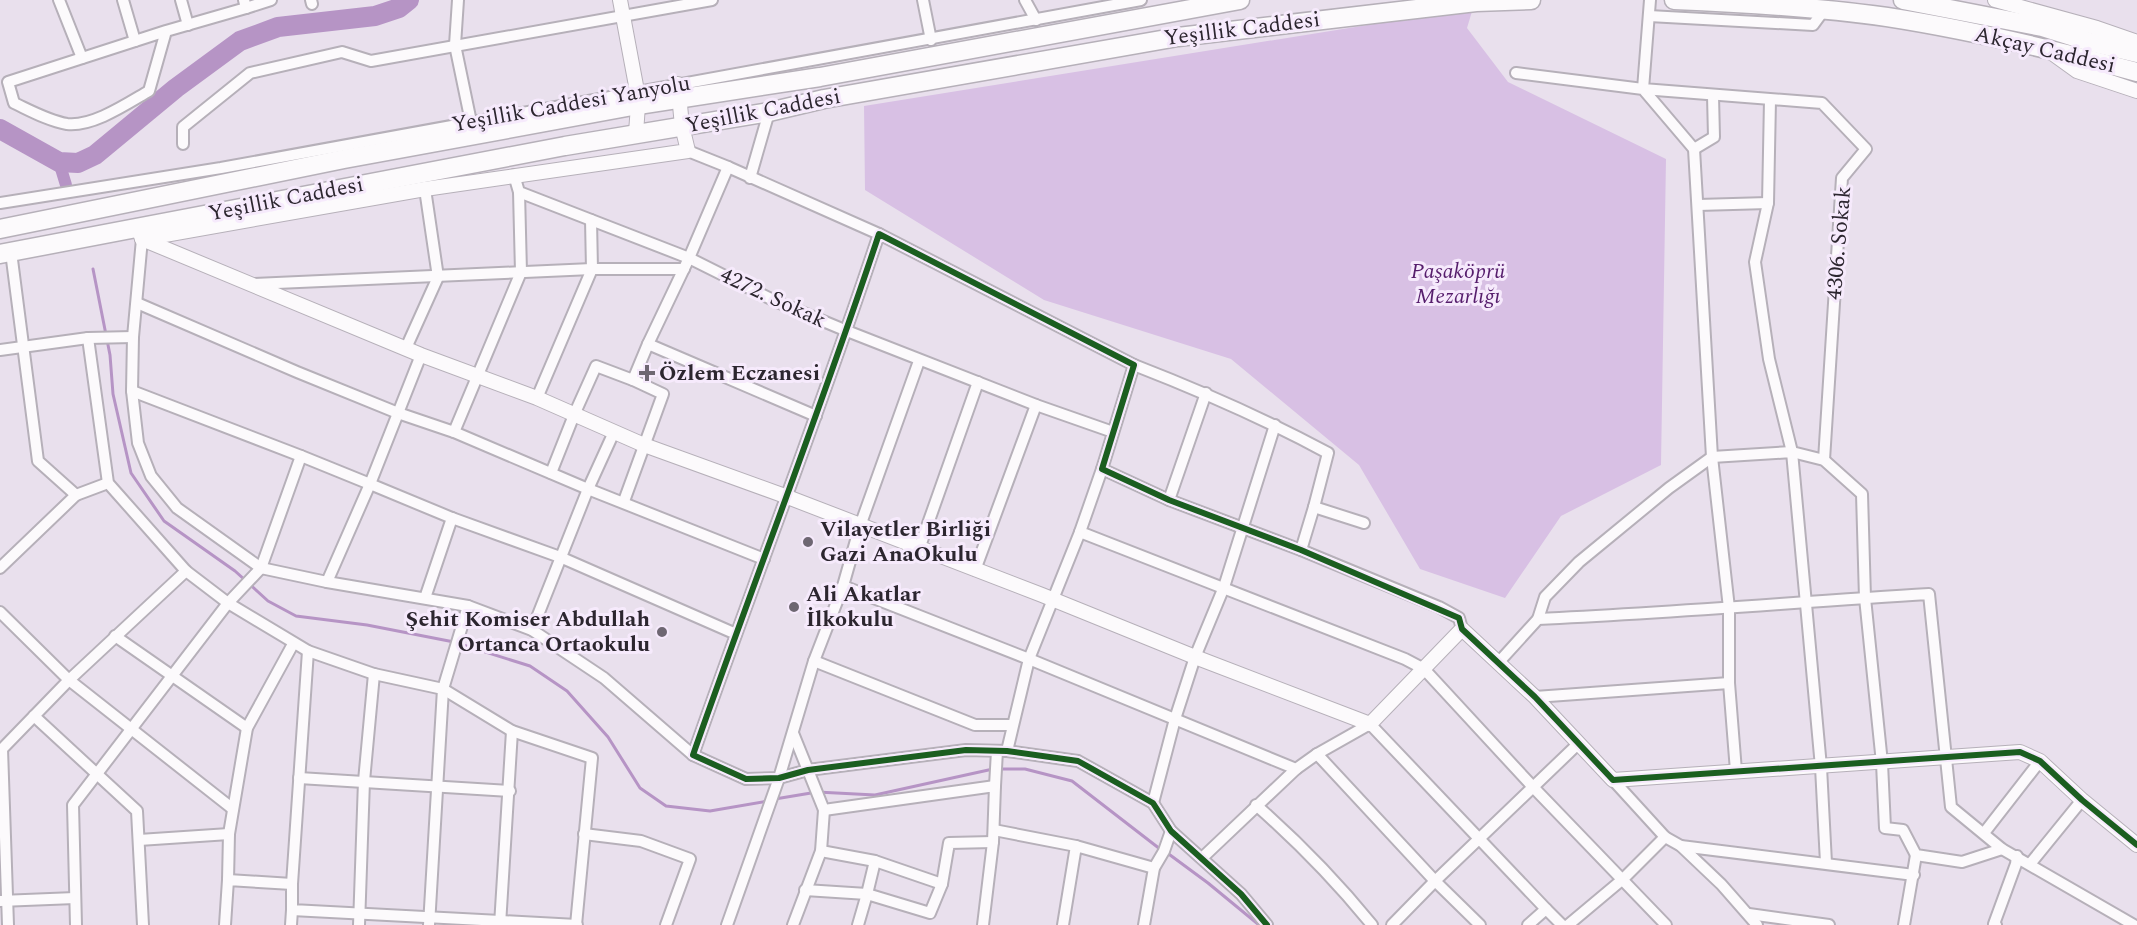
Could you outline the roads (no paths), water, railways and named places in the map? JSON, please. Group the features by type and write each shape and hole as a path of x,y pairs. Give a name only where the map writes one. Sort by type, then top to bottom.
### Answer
{"highway":[{"name":"Yeşillik Caddesi","path":"0,229 637,98 679,91 820,77 1240,0"},
{"name":"Yeşillik Caddesi","path":"6,253 140,233 636,133 769,112 824,99 1178,37 1476,2 1531,0"},
{"path":"1674,0 1825,5"},
{"name":"Akçay Caddesi","path":"1903,0 2042,27 2137,53"},
{"name":"Akçay Caddesi","path":"1825,5 1953,29 2137,72"}],"street":[{"path":"59,0 82,58"},
{"path":"123,0 135,40"},
{"path":"181,0 188,25"},
{"path":"166,31 149,91 103,117 69,124 54,121 14,103 8,82 135,40 166,31 188,25 245,4 271,0"},
{"path":"458,0 455,45 471,122"},
{"path":"620,0 637,98 636,133"},
{"path":"183,144 183,127 250,73 342,52 371,61 712,0"},
{"path":"923,0 931,40"},
{"path":"1025,0 1036,20"},
{"path":"1054,16 1102,0"},
{"name":"Yeşillik Caddesi Yanyolu","path":"679,91 1142,0"},
{"path":"1650,0 1643,89 1694,149 1712,457 1729,608 1729,683 1736,771"},
{"path":"1995,0 2097,28 2137,42"},
{"path":"1649,16 1813,25 1825,5"},
{"path":"2048,50 2077,71 2137,91"},
{"path":"1516,73 1643,89 1770,100 1767,203 1755,262 1769,359 1792,452 1821,767 1826,863"},
{"path":"679,91 682,126 688,151"},
{"path":"1694,149 1714,137 1713,96"},
{"name":"Yeşillik Caddesi Yanyolu","path":"0,204 232,166 471,122 637,98"},
{"name":"4306. Sokak","path":"1770,100 1822,104 1866,148 1842,178 1824,460"},
{"path":"750,178 769,112"},
{"path":"140,233 514,175 688,151 879,234 1134,365 1206,393 1328,453 1301,550"},
{"path":"633,380 728,167"},
{"path":"454,432 521,272 519,192 514,175"},
{"path":"406,348 438,277 425,189"},
{"name":"4272. Sokak","path":"519,192 688,258 775,301 920,361 1113,432"},
{"path":"1698,206 1767,203"},
{"path":"537,398 592,269 591,220"},
{"path":"140,233 250,284 421,355 537,398 644,445 785,496 1370,724 1562,925"},
{"path":"140,233 132,392 138,442 151,476 177,508 239,555 261,568 327,582 468,606 532,630 604,678 693,755 746,779 779,778 808,770 966,750 1002,751 1078,761 1153,803 1171,831 1241,894 1267,925"},
{"path":"693,755 785,496 847,331 879,234"},
{"path":"6,253 38,461 76,495"},
{"path":"250,284 592,269 684,269"},
{"path":"137,303 297,372 398,413 454,432 588,489 624,501 764,559"},
{"path":"0,350 88,338 133,337"},
{"path":"88,338 108,483 186,571 228,603 308,651 374,674 443,689 512,731 592,758 576,925 430,921 360,912 292,909"},
{"path":"648,345 816,416"},
{"path":"327,582 370,484 421,355"},
{"path":"728,925 779,778 814,661 843,586 860,526 920,361"},
{"path":"982,925 993,842 995,786 1002,751 1012,725 1029,659 1080,532 1134,365"},
{"path":"551,473 596,366 633,380 663,394 624,501"},
{"path":"919,549 978,382"},
{"path":"132,392 301,456 452,518 560,557 736,634"},
{"path":"1169,500 1206,393"},
{"path":"975,570 1036,405"},
{"path":"1153,803 1175,719 1195,657 1224,587 1275,425"},
{"path":"532,630 588,489 614,432"},
{"path":"1498,663 1538,620 1545,597 1579,562 1669,488 1712,457 1792,452 1824,460 1862,494 1865,598 1882,763 1885,828 1903,830 1916,855 1904,925"},
{"path":"76,925 73,806 228,603 261,568 301,456"},
{"path":"1102,469 1169,500 1301,550 1439,607 1459,618 1462,628 1535,697 1665,837 1681,846 1721,884 1757,925"},
{"path":"0,568 76,495 108,483"},
{"path":"1314,507 1364,523"},
{"path":"425,598 452,518"},
{"path":"1080,532 1405,659 1424,669 1533,787 1666,925"},
{"path":"8,925 4,901 1,750 69,680 186,571"},
{"path":"843,586 1029,659 1296,769"},
{"path":"1538,620 1929,594 1951,807 2002,849 2134,925"},
{"path":"430,921 443,689 468,606"},
{"path":"0,612 69,680 233,809"},
{"path":"1202,858 1296,769 1317,754 1370,724 1462,628"},
{"path":"116,636 247,728"},
{"path":"225,925 229,834 247,728 293,644"},
{"path":"291,925 308,651"},
{"path":"814,661 975,724 1012,725"},
{"path":"359,925 364,781 374,674"},
{"path":"1535,697 1729,683"},
{"path":"33,716 137,811 143,925"},
{"path":"500,923 512,731"},
{"path":"793,733 824,810 821,851 793,925"},
{"path":"1392,925 1435,880 1579,743"},
{"path":"1613,780 2020,752 2040,761 2082,800 2137,845"},
{"path":"1317,754 1480,925"},
{"path":"1984,833 2040,761"},
{"path":"299,778 510,791"},
{"path":"824,810 995,786"},
{"path":"2030,864 2082,800"},
{"path":"1256,805 1334,881 1372,925"},
{"path":"994,830 1076,846 1154,868"},
{"path":"1144,925 1154,868 1164,851 1171,831"},
{"path":"139,840 229,834"},
{"path":"584,834 641,841 690,859 666,925"},
{"path":"1568,925 1623,879 1665,837"},
{"path":"926,925 942,884 949,843 993,842"},
{"path":"1063,925 1076,846"},
{"path":"1681,846 1914,875"},
{"path":"1916,855 1962,862 2002,849"},
{"path":"821,851 875,861 942,884"},
{"path":"1995,925 2017,856"},
{"path":"858,925 875,861"},
{"path":"228,880 292,884"},
{"path":"805,890 867,894 930,913"},
{"path":"4,901 75,898"},
{"path":"1528,925 1546,909"},
{"path":"1749,914 1829,925"}],"waterway":[{"path":"0,129 59,162 78,163 95,155 176,88 240,41 278,27 375,16 399,8 409,0"},
{"path":"59,162 66,185"},
{"path":"93,269 110,355 113,394 131,473 164,521 235,571 268,601 296,616 367,625 454,642"},
{"path":"460,644 530,666 567,691 608,737 640,788 666,806 710,811 768,801"},
{"path":"775,799 817,792 875,795 993,769"},
{"path":"999,769 1025,769 1072,781 1160,849"},
{"path":"1166,852 1259,925"}],"place":[{"name":"Özlem Eczanesi","path":"647,373"},
{"name":"Vilayetler Birliği Gazi AnaOkulu","path":"808,542"},
{"name":"Ali Akatlar İlkokulu","path":"794,607"},
{"name":"Şehit Komiser Abdullah Ortanca Ortaokulu","path":"662,632"}],"park label":[{"name":"Paşaköprü Mezarlığı","path":"1458,284"}]}
